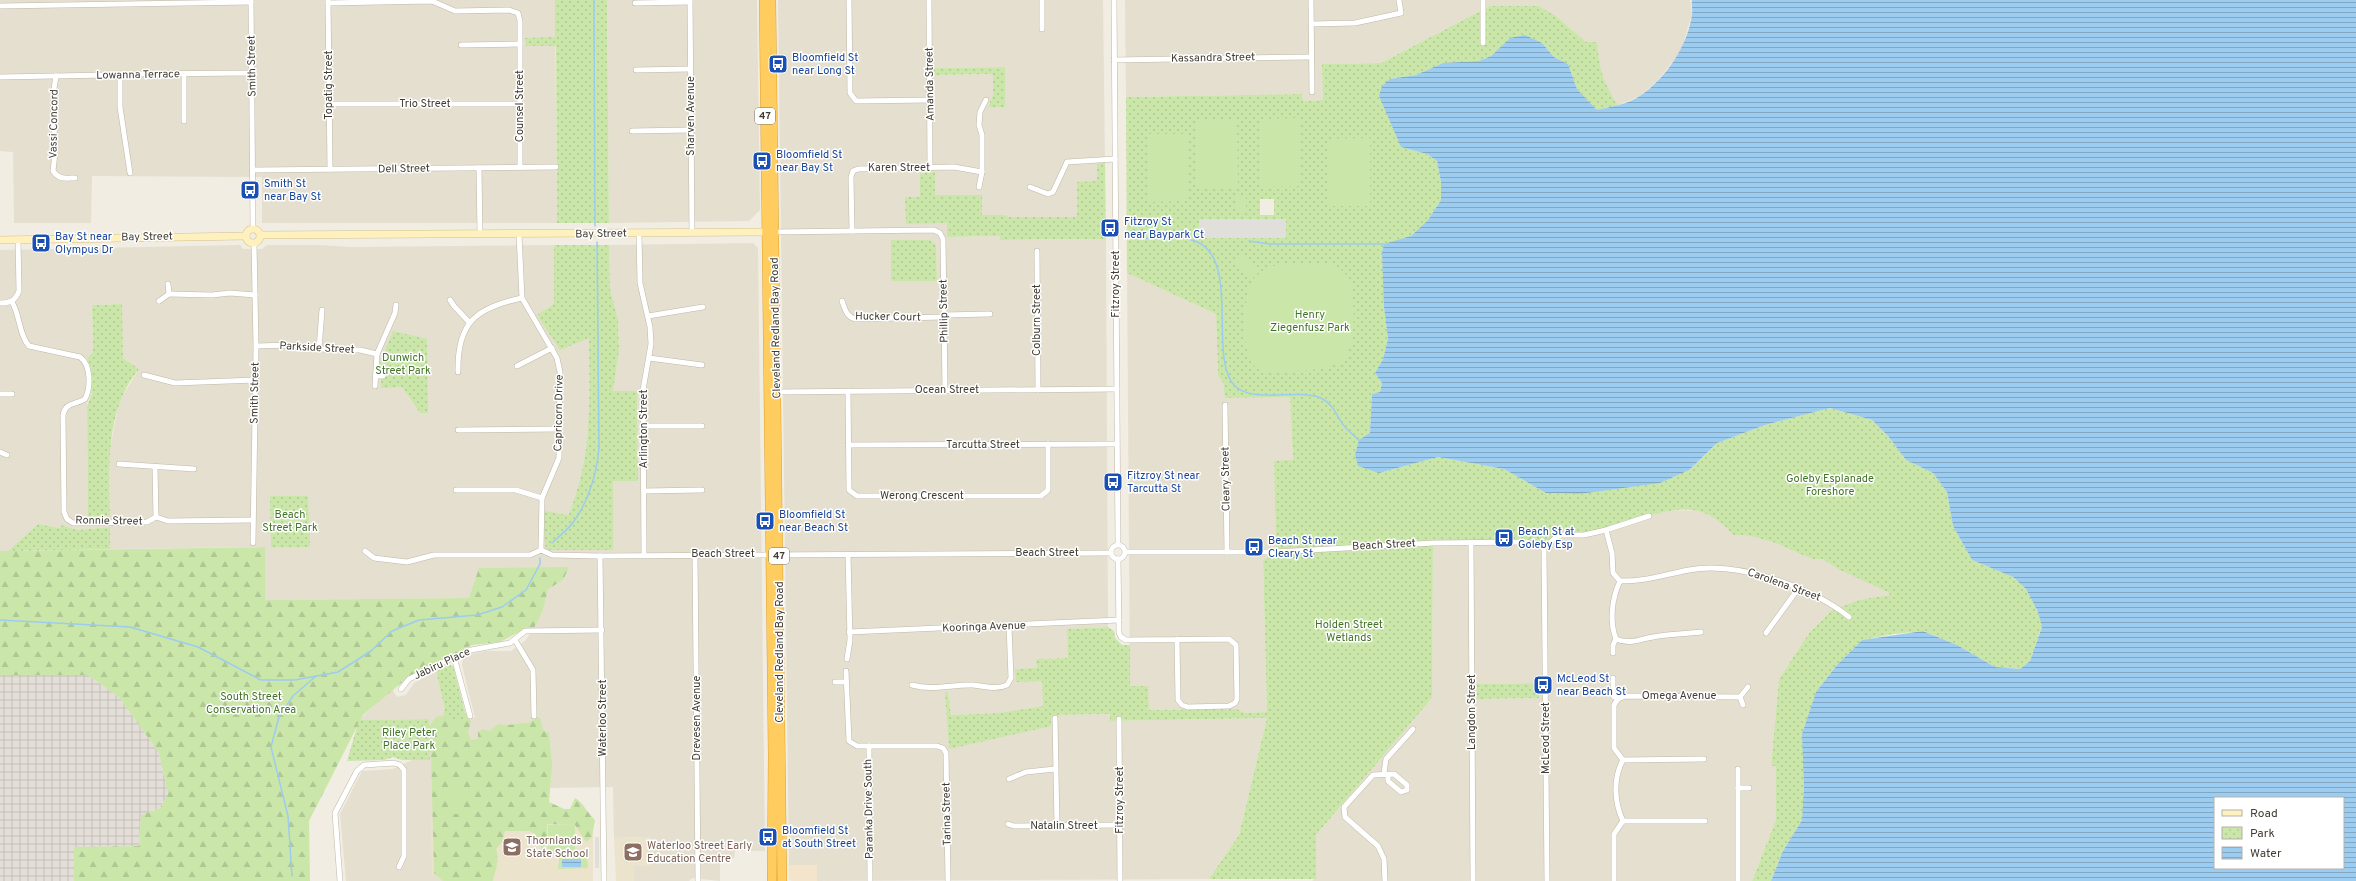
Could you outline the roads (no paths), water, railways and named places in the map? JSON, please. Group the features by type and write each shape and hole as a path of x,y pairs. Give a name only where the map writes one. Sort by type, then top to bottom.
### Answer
{"highway":[{"name":"47","path":"764,0 770,232"},
{"name":"47","path":"770,232 771,0"},
{"name":"Cleveland Redland Bay Road","path":"770,232 777,392 772,881"},
{"name":"Cleveland Redland Bay Road","path":"770,232 782,881"}],"street":[{"path":"849,0 850,93 856,101 930,100"},
{"name":"Amanda Street","path":"929,0 930,168"},
{"path":"1042,0 1042,29"},
{"name":"Fitzroy Street","path":"1114,0 1118,544"},
{"path":"1311,0 1312,92"},
{"path":"1311,24 1355,23 1401,13 1399,0"},
{"path":"1483,0 1483,42"},
{"path":"0,6 64,2 251,1"},
{"name":"Smith Street","path":"251,1 253,229"},
{"name":"Counsel Street","path":"328,1 432,1 455,11 514,11 520,18 520,167"},
{"name":"Topatig Street","path":"328,1 330,169"},
{"path":"635,3 690,1"},
{"name":"Sharven Avenue","path":"690,1 692,233"},
{"path":"461,45 520,44"},
{"name":"Kassandra Street","path":"1114,60 1311,57"},
{"path":"636,70 690,69"},
{"name":"Lowanna Terrace","path":"0,77 107,75 120,77 137,74 252,73"},
{"path":"184,74 184,121"},
{"name":"Vassi Concord","path":"56,76 53,96 55,153 53,171 56,176 62,178 75,178"},
{"path":"120,77 120,107 130,173"},
{"path":"979,187 982,172 982,135 979,125 980,112 986,100"},
{"name":"Trio Street","path":"329,104 520,104"},
{"path":"632,131 691,130"},
{"path":"1030,187 1048,194 1053,192 1064,166 1071,160 1115,159"},
{"name":"Dell Street","path":"253,170 556,167"},
{"path":"479,168 480,235"},
{"name":"Karen Street","path":"852,231 851,177 853,172 858,169 959,168 982,172"},
{"path":"253,229 258,230 261,236 259,241 254,243 249,242 246,236 248,231 253,229"},
{"name":"Bay Street","path":"261,236 934,230 940,233"},
{"name":"Arlington Street","path":"639,233 640,283 648,316 651,344 643,390 644,555"},
{"name":"Phillip Street","path":"940,233 944,239 945,390"},
{"name":"Capricorn Drive","path":"519,234 522,298 552,348 560,372 559,458 542,498 541,550"},
{"name":"Bay Street","path":"0,240 246,236"},
{"path":"0,303 12,302 16,298 19,291 18,240"},
{"name":"Smith Street","path":"253,543 252,520 254,515 256,380 254,243"},
{"name":"Colburn Street","path":"1037,251 1038,390"},
{"path":"168,284 169,294"},
{"path":"159,301 169,294 212,295 230,293 255,295"},
{"path":"458,372 460,341 469,322 487,308 522,298"},
{"path":"450,300 469,322"},
{"name":"Hucker Court","path":"842,301 846,313 855,319 990,314"},
{"name":"Ronnie Street","path":"12,302 17,312 25,342 29,346 80,357 85,360 88,367 88,393 80,402 69,404 64,409 63,415 64,512 67,520 73,523 147,522 156,517 168,521 252,520"},
{"path":"375,386 377,354 395,314 396,305"},
{"path":"648,316 703,307"},
{"path":"319,349 322,310"},
{"name":"Parkside Street","path":"256,346 291,345 319,349 360,350 377,354"},
{"path":"517,366 552,348"},
{"path":"649,358 702,365"},
{"path":"144,375 175,383 256,380"},
{"path":"375,376 383,376"},
{"name":"Ocean Street","path":"777,392 1117,389"},
{"name":"Werong Crescent","path":"848,391 849,490 857,496 1041,496 1048,490 1048,444"},
{"path":"0,394 12,394"},
{"name":"Cleary Street","path":"1225,405 1227,552"},
{"path":"643,426 702,426"},
{"path":"458,430 560,429"},
{"name":"Tarcutta Street","path":"848,445 1117,444"},
{"path":"0,452 7,455"},
{"path":"120,464 194,469"},
{"path":"155,467 156,517"},
{"path":"456,490 516,490 542,498"},
{"path":"644,490 702,490"},
{"path":"1544,548 1555,538 1561,535 1584,535 1606,530 1649,516"},
{"path":"1606,530 1612,553 1613,573 1620,581 1613,594 1613,630 1616,639 1613,645 1613,653"},
{"name":"Beach Street","path":"1126,552 1276,552 1433,543 1527,542 1544,548"},
{"name":"Langdon Street","path":"1471,543 1473,881"},
{"path":"1118,544 1124,547 1126,552 1123,557 1118,559 1113,557 1111,552 1113,547 1118,544"},
{"name":"McLeod Street","path":"1544,548 1547,881"},
{"name":"Beach Street","path":"365,551 374,558 407,562 434,555 530,554 541,550 552,555 600,556 1111,552"},
{"path":"847,659 850,640 848,554"},
{"name":"Drevesen Avenue","path":"695,555 698,881"},
{"name":"Waterloo Street","path":"600,556 604,881"},
{"path":"1118,559 1119,633 1121,637 1126,640 1177,639 1229,639 1233,641 1236,645 1237,699 1235,704 1229,706 1188,707 1182,705 1178,700 1177,639"},
{"name":"Carolena Street","path":"1620,581 1650,580 1697,569 1745,571 1798,589 1832,604 1849,617"},
{"path":"1766,633 1798,589"},
{"name":"Kooringa Avenue","path":"849,632 1119,620"},
{"path":"912,685 922,688 973,685 996,688 1007,685 1011,678 1009,626"},
{"name":"Jabiru Place","path":"402,689 409,679 454,657 471,650 503,645 515,640 525,631 602,630"},
{"path":"1616,639 1624,642 1639,641 1653,637 1701,632"},
{"path":"515,640 532,670 534,716"},
{"path":"454,657 470,716"},
{"name":"Paranka Drive South","path":"846,671 849,741 857,746 869,746 870,881"},
{"path":"1613,678 1613,696 1618,699 1614,705 1614,748 1622,760"},
{"path":"835,682 846,682"},
{"path":"1743,705 1740,697 1748,687"},
{"name":"Omega Avenue","path":"1618,699 1625,696 1740,697"},
{"path":"1055,718 1057,826"},
{"name":"Fitzroy Street","path":"1120,719 1120,881"},
{"path":"1385,881 1382,852 1378,846 1345,817 1343,812 1344,807 1372,775 1386,774 1386,759 1413,729"},
{"name":"Tarina Street","path":"869,746 937,746 943,748 946,754 948,881"},
{"path":"1622,760 1704,759"},
{"path":"1622,760 1616,772 1617,808 1623,821"},
{"path":"340,881 335,813 357,771 364,765 394,763 400,765 404,770 404,856 399,867"},
{"path":"1009,779 1026,772 1055,769"},
{"path":"1738,769 1738,881"},
{"path":"1738,788 1749,788"},
{"path":"1623,821 1704,821"},
{"path":"1614,881 1614,834 1623,821"},
{"name":"Natalin Street","path":"1008,824 1014,826 1120,825"}],"water":[{"path":"1692,0 2356,0 2356,881 1771,881 1783,851 1802,820 1804,787 1802,734 1816,692 1837,665 1862,640 1923,631 1957,645 1995,667 2020,669 2030,661 2042,627 2038,612 2026,589 2013,577 1972,560 1953,526 1947,492 1933,473 1906,460 1888,436 1872,420 1830,408 1765,425 1717,443 1689,470 1660,483 1579,494 1546,493 1504,469 1438,457 1379,473 1358,466 1355,455 1359,440 1370,433 1372,394 1380,392 1382,383 1375,373 1383,359 1388,339 1384,307 1382,252 1384,244 1411,236 1428,220 1441,200 1441,182 1437,161 1427,154 1401,147 1379,96 1382,86 1390,79 1416,75 1443,63 1479,61 1491,56 1510,38 1525,35 1542,43 1554,57 1568,64 1577,89 1597,110 1619,105 1640,96 1667,71 1685,39 1692,13"},
{"path":"562,859 581,859 581,867 562,867"}],"waterway":[{"path":"594,0 595,226"},
{"path":"1135,238 1188,239 1195,241 1209,251 1217,267 1221,287 1222,333 1227,373 1235,386 1243,391 1253,394 1300,394 1321,398 1330,405 1348,431 1359,440"},
{"path":"1249,241 1269,244 1384,244"},
{"path":"552,543 567,530 584,505 594,476 598,457 597,242"},
{"path":"0,620 130,627 198,647 261,680 295,680 338,672 371,651 392,631 419,620 477,615 502,607 526,590 540,564 540,558"},
{"path":"292,876 288,816 271,747 279,717 293,696 316,676"}],"place":[{"name":"Bloomfield St near Long St","path":"778,64"},
{"name":"Bloomfield St near Bay St","path":"762,161"},
{"name":"Smith St near Bay St","path":"250,190"},
{"name":"Fitzroy St near Baypark Ct","path":"1110,228"},
{"name":"Bay St near Olympus Dr","path":"41,243"},
{"name":"Fitzroy St near Tarcutta St","path":"1113,482"},
{"name":"Bloomfield St near Beach St","path":"765,521"},
{"name":"Beach St at Goleby Esp","path":"1504,538"},
{"name":"Beach St near Cleary St","path":"1254,547"},
{"name":"McLeod St near Beach St","path":"1543,685"},
{"name":"Bloomfield St at South Street","path":"768,837"},
{"name":"Thornlands State School","path":"512,847"},
{"name":"Waterloo Street Early Education Centre","path":"633,852"}],"park label":[{"name":"Henry Ziegenfusz Park","path":"1310,321"},
{"name":"Dunwich Street Park","path":"403,364"},
{"name":"Goleby Esplanade Foreshore","path":"1830,485"},
{"name":"Beach Street Park","path":"290,521"},
{"name":"Holden Street Wetlands","path":"1349,631"},
{"name":"South Street Conservation Area","path":"251,703"},
{"name":"Riley Peter Place Park","path":"409,739"}]}
